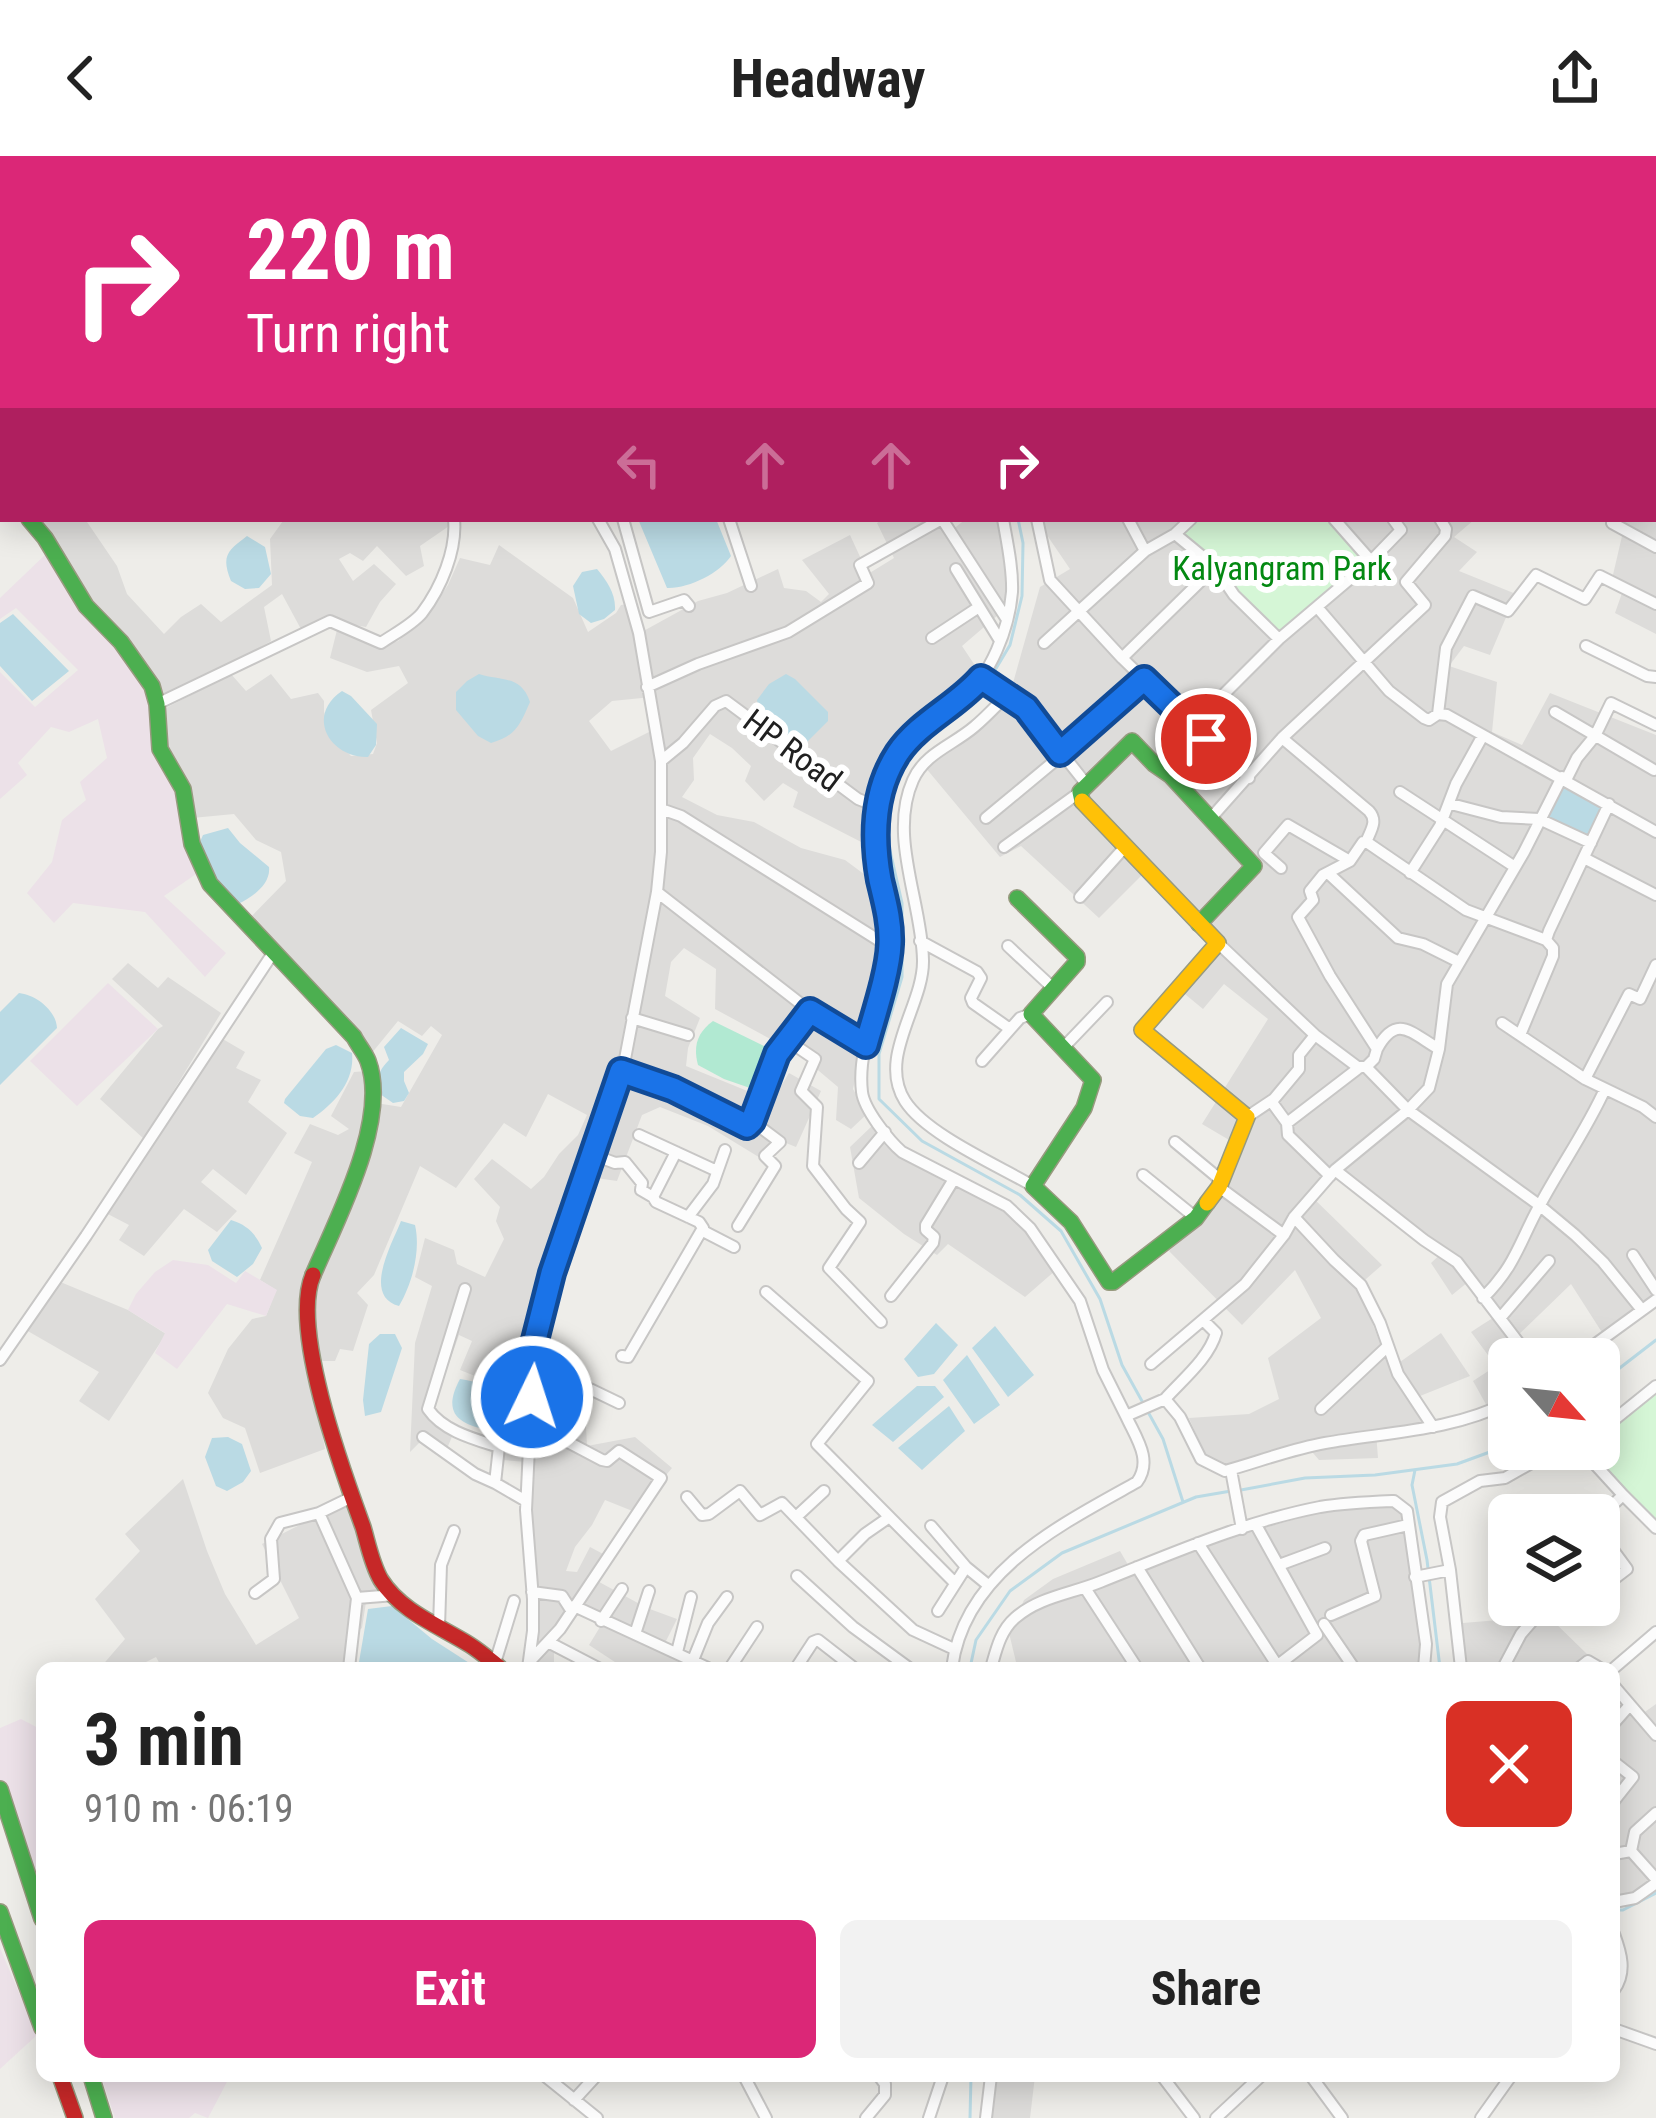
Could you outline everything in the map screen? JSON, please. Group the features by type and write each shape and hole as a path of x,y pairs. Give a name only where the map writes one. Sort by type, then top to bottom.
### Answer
{"main road":[{"path":"31,522 86,607 121,642 152,686 160,749 183,789 193,844 214,889 354,1037 368,1061 371,1107 363,1157 308,1283 317,1381 381,1580 409,1610 494,1662"},
{"path":"1017,898 1077,958 1030,1015 1092,1076 1094,1084 1084,1108 1033,1186 1068,1218 1109,1282 1196,1218 1220,1184 1246,1117 1142,1030 1218,943 1084,805 1083,788 1132,741 1255,866 1199,923"},
{"path":"0,1790 36,1901"},
{"path":"0,1912 36,2011"},
{"path":"62,2082 75,2118"},
{"path":"94,2082 104,2118"}],"street":[{"path":"157,704 331,621 382,644 421,615 448,564 454,522"},
{"path":"530,1662 532,1592 526,1501 534,1344 552,1273 621,1071 657,892 661,761 639,633 611,539 600,522"},
{"path":"624,522 649,612 684,600 689,606"},
{"path":"730,522 751,586"},
{"path":"647,687 797,628 868,584 860,565 937,522"},
{"path":"944,522 1006,619"},
{"path":"953,1662 966,1616 988,1585 1034,1544 1137,1482 1145,1469 1145,1458 1103,1370 1079,1301 1030,1228 1007,1207 902,1152 862,1091 866,1045 891,948 874,845 876,806 902,747 983,680 1000,639 1012,589 1003,522"},
{"path":"1038,522 1048,577 1122,658 1249,778"},
{"path":"1130,522 1144,551"},
{"path":"1045,644 1144,551 1188,522"},
{"path":"1337,522 1371,561"},
{"path":"1192,726 1280,639 1371,561 1401,530 1395,522"},
{"path":"1210,818 1282,738 1425,604 1406,583 1445,536 1442,522"},
{"path":"1612,523 1656,547"},
{"path":"1175,534 1215,567 1234,595 1280,639"},
{"path":"1122,658 1215,567"},
{"path":"956,569 1000,639"},
{"path":"1438,715 1446,648 1473,596 1508,611 1536,575 1585,599 1600,576 1656,604"},
{"path":"932,638 979,607"},
{"path":"1317,607 1389,691 1424,718 1447,715 1656,832"},
{"path":"1586,646 1656,677"},
{"path":"986,818 1144,679"},
{"path":"983,680 1026,708 1083,788 1004,847"},
{"path":"1003,692 973,728 925,761 908,793 905,838 922,967 896,1066 900,1092 928,1126 1033,1186"},
{"name":"HP Road","path":"661,761 715,706 726,701 859,799 876,806"},
{"path":"1151,1364 1255,1274 1294,1216 1333,1173 1429,1088 1448,984 1539,819 1595,736 1611,703 1656,725"},
{"path":"1555,712 1654,770"},
{"path":"1410,873 1442,821 1482,736"},
{"path":"1282,738 1370,811 1374,822 1366,842 1350,861 1311,889 1313,900 1298,917 1378,1049"},
{"path":"1173,778 1206,739"},
{"path":"1400,792 1515,867"},
{"path":"1450,804 1501,817 1539,819 1591,843"},
{"path":"1546,940 1609,804"},
{"path":"661,809 681,816 891,948"},
{"path":"1281,868 1264,853 1288,825 1350,861"},
{"path":"1366,842 1466,910 1546,940 1553,956 1520,1035"},
{"path":"1080,897 1124,848"},
{"path":"1584,858 1656,895"},
{"path":"1328,873 1398,938 1459,962"},
{"path":"657,892 810,1011 866,1045"},
{"path":"920,941 977,972 981,978 973,1003 1010,1029"},
{"path":"1218,943 1316,1035 1362,1067 1408,1110 1539,1205 1603,1262 1642,1310"},
{"path":"1008,946 1053,988"},
{"path":"0,1360 272,953"},
{"path":"1585,1079 1629,994 1640,998 1656,965"},
{"path":"1062,1049 1107,1002"},
{"path":"621,1071 673,1089 746,1126 777,1054 810,1011"},
{"path":"982,1061 1020,1018 1030,1015"},
{"path":"632,1018 688,1035"},
{"path":"1502,1023 1585,1079 1656,1117"},
{"path":"1286,1123 1374,1059 1387,1032 1395,1028 1439,1049"},
{"path":"1246,1117 1270,1101 1299,1069 1299,1055 1316,1035"},
{"path":"787,1040 814,1057 801,1091 817,1107 813,1166 860,1222 829,1268 881,1322"},
{"path":"1483,1298 1515,1259 1539,1205 1590,1123 1605,1088"},
{"path":"1270,1101 1286,1123 1288,1135 1457,1262 1516,1338"},
{"path":"738,1226 776,1166 766,1155 780,1142 752,1121"},
{"path":"859,1163 885,1132"},
{"path":"638,1135 717,1171"},
{"path":"1175,1142 1284,1235"},
{"path":"688,1217 713,1184 725,1150"},
{"path":"653,1196 676,1152"},
{"path":"594,1155 625,1162 642,1182 641,1190 702,1224 703,1231 628,1357 622,1356"},
{"path":"1143,1175 1196,1218"},
{"path":"891,1296 933,1243 926,1225 954,1179"},
{"path":"1294,1216 1361,1285 1398,1374 1433,1427"},
{"path":"703,1231 734,1247"},
{"path":"1633,1255 1656,1290"},
{"path":"1501,1317 1549,1262"},
{"path":"465,1289 428,1409 451,1429 499,1447 530,1448"},
{"path":"766,1292 868,1381 817,1444 956,1583"},
{"path":"1604,1338 1656,1300"},
{"path":"1126,1416 1159,1401 1196,1366 1216,1340 1216,1333 1203,1319"},
{"path":"1321,1408 1388,1346"},
{"path":"532,1369 563,1376 620,1403"},
{"path":"1620,1415 1656,1386"},
{"path":"1159,1401 1180,1417 1201,1459 1233,1476 1322,1444 1409,1433 1488,1411"},
{"path":"531,1426 602,1460 619,1451 661,1478 532,1662"},
{"path":"423,1437 475,1474 526,1501"},
{"path":"495,1483 499,1447"},
{"path":"1460,1662 1440,1517 1442,1502 1480,1481 1505,1478 1519,1470"},
{"path":"1600,1470 1656,1528"},
{"path":"1233,1476 1242,1529"},
{"path":"687,1497 702,1515 740,1491 760,1515 782,1503 913,1630 954,1649"},
{"path":"796,1517 824,1491"},
{"path":"1620,1498 1623,1495"},
{"path":"255,1593 275,1576 270,1544 277,1527 352,1497"},
{"path":"993,1662 1012,1620 1040,1602 1256,1525 1320,1507 1394,1501 1407,1511 1425,1575 1424,1662"},
{"path":"319,1513 357,1598 350,1662"},
{"path":"838,1562 888,1518"},
{"path":"1256,1525 1316,1635 1284,1662"},
{"path":"1351,1662 1327,1620 1375,1596 1361,1541 1364,1534 1408,1525"},
{"path":"931,1526 988,1585"},
{"path":"439,1628 441,1565 454,1531"},
{"path":"1198,1543 1275,1662"},
{"path":"1279,1565 1324,1548"},
{"path":"938,1611 966,1567"},
{"path":"1137,1567 1196,1662"},
{"path":"1425,1575 1450,1570"},
{"path":"797,1576 901,1662"},
{"path":"1085,1588 1133,1662"},
{"path":"602,1621 622,1589"},
{"path":"532,1592 562,1596 573,1608 697,1662"},
{"path":"635,1634 649,1592"},
{"path":"357,1598 395,1595"},
{"path":"677,1652 692,1597"},
{"path":"693,1660 708,1623 727,1597"},
{"path":"499,1662 514,1600"},
{"path":"1506,1662 1528,1626"},
{"path":"734,1662 757,1628"},
{"path":"1620,1663 1656,1632"},
{"path":"800,1662 818,1640 846,1662"},
{"path":"548,1642 586,1662"},
{"path":"888,1662 893,1656"},
{"path":"1620,1694 1656,1735"},
{"path":"1620,1716 1629,1706"},
{"path":"1620,1767 1633,1777 1620,1794"},
{"path":"1631,1851 1635,1832 1656,1813"},
{"path":"1620,1853 1631,1851"},
{"path":"1620,1901 1635,1898 1656,1881 1631,1851"},
{"path":"1620,1950 1620,1982"},
{"path":"1620,2032 1656,2044"},
{"path":"552,2082 596,2118"},
{"path":"574,2100 590,2082"},
{"path":"747,2082 766,2118"},
{"path":"866,2118 885,2096 884,2082"},
{"path":"929,2118 941,2082"},
{"path":"986,2118 990,2082"},
{"path":"1167,2082 1194,2118"},
{"path":"1216,2118 1255,2082"},
{"path":"1315,2082 1342,2118"},
{"path":"1481,2118 1507,2082"}],"shaded area":[{"path":"37,522 87,522 117,566 127,594 164,634 201,604 221,622 272,585 270,539 282,522 453,522 420,546 424,566 406,576 377,546 363,561 350,553 339,559 353,581 374,564 396,584 366,627 338,622 302,631 282,594 264,607 271,641 163,703"},
{"path":"878,522 940,522 952,530 962,522 1011,525 1005,609 962,646 980,673 903,743 873,810 869,846 793,807 798,792 783,783 764,801 745,781 751,766 710,734 693,758 694,780 682,797 717,815 754,822 801,848 845,860 880,886 888,929 878,992 889,1002 875,1053 862,1047 853,1089 867,1114 851,1129 836,1120 838,1087 800,1055 715,1009 716,969 684,948 671,962 665,996 700,1018 686,1066 772,1101 789,1073 821,1091 796,1147 786,1143 762,1159 708,1126 660,1107 642,1115 617,1181 589,1177 617,1074 532,1346 527,1462 503,1460 505,1388 460,1370 472,1341 459,1335 435,1403 435,1414 456,1427 446,1451 422,1440 410,1452 415,1343 432,1286 415,1277 425,1238 454,1250 457,1264 485,1277 504,1239 496,1221 500,1207 474,1179 492,1159 531,1189 578,1135 587,1115 548,1094 526,1137 504,1123 456,1188 420,1166 374,1275 357,1293 368,1305 353,1351 340,1349 335,1361 318,1361 308,1286 376,1103 401,1107 442,1035 431,1026 422,1036 398,1021 371,1054 248,920 286,881 281,852 256,840 234,814 192,818 190,783 161,750 164,709 231,674 246,691 271,674 291,699 318,693 331,734 351,756 373,754 377,743 371,710 408,683 399,666 367,672 330,658 337,630 388,644 398,641 428,614 460,558 490,565 499,545 573,598 588,632 621,605 630,604 638,634 698,601 778,569 784,588 806,591 821,602 829,594 802,560 850,535 868,574 894,558","holes":["652,697 666,768 656,848 664,766 651,731 611,751 589,721 612,701"]},
{"path":"1038,522 1472,522 1454,537 1477,552 1459,571 1516,594 1490,655 1464,646 1449,666 1497,682 1492,732 1522,745 1550,693 1656,735 1656,1295 1603,1334 1571,1284 1515,1338 1488,1338 1488,1355 1471,1332 1502,1312 1473,1278 1452,1295 1431,1263 1447,1248 1430,1241 1338,1168 1310,1195 1382,1265 1358,1286 1390,1369 1441,1333 1470,1376 1410,1400 1425,1424 1376,1432 1378,1458 1319,1460 1307,1446 1223,1465 1205,1454 1189,1418 1249,1414 1279,1399 1268,1358 1321,1318 1295,1270 1242,1325 1169,1251 1208,1206 1241,1147 1202,1124 1268,1019 1224,984 1203,1009 1180,990 1225,944 1148,869 1099,918 1021,846 1000,857 925,767 1011,690 1040,587 1070,569"},
{"path":"1625,522 1656,522 1656,634 1615,613 1622,593 1612,579"},
{"path":"47,553 127,656 155,704 205,868 164,896 226,953 205,977 145,912 73,903 54,923 27,893 52,862 62,820 86,800 80,782 107,758 98,719 69,732 51,727 18,763 27,775 0,799 0,672 35,707 78,670 16,608 0,619 0,598"},
{"path":"128,963 158,988 168,977 221,1013 144,1139 100,1099 163,1026 112,979"},
{"path":"108,983 158,1029 77,1106 30,1061"},
{"path":"221,1038 245,1052 236,1068 261,1080 248,1102 287,1133 246,1195 213,1169 201,1182 237,1211 217,1232 184,1209 144,1256 119,1240 129,1225 104,1212"},
{"path":"367,1071 361,1157 302,1294 325,1449 260,1473 245,1428 223,1418 208,1393 228,1349 252,1319 266,1316 276,1290 260,1280 312,1162 294,1153 310,1124 338,1135 349,1129 331,1116 354,1072"},
{"path":"872,1126 886,1146 913,1164 1008,1212 1056,1270 1025,1297 948,1244 937,1255 904,1234 859,1198 850,1147"},
{"path":"173,1260 208,1265 236,1283 245,1271 277,1290 266,1316 227,1304 177,1369 155,1353 165,1333 128,1310 155,1272"},
{"path":"58,1281 128,1310 166,1334 109,1421 79,1401 99,1372 26,1330"},
{"path":"1488,1371 1488,1408 1473,1381"},
{"path":"537,1417 586,1426 587,1446 635,1437 672,1468 635,1512 605,1500 575,1547 566,1571 577,1572 590,1547 605,1555 590,1577 677,1619 661,1651 682,1662 615,1662 589,1645 600,1627 572,1608 554,1644 554,1662 530,1662"},
{"path":"183,1479 225,1594 256,1645 299,1618 262,1544 351,1499 388,1592 366,1602 362,1628 351,1636 348,1662 159,1662 156,1657 146,1662 105,1662 125,1639 95,1599 140,1551 125,1534"},
{"path":"1391,1504 1403,1513 1423,1642 1421,1662 1016,1662 1009,1633 1024,1600 1053,1579 1120,1551 1134,1575 1185,1551 1315,1514"},
{"path":"1488,1621 1488,1626 1558,1626 1593,1662 1464,1662 1463,1623"},
{"path":"1620,1699 1635,1719 1656,1704 1656,1886 1620,1895"},
{"path":"21,1719 36,1727 36,1897 0,1791 0,1728"},
{"path":"0,1948 36,2036 0,2069"},
{"path":"103,2082 227,2082 208,2118 195,2113 189,2118 115,2118"},
{"path":"994,2082 1034,2082 1030,2118 990,2118"}],"green space":[{"name":"Kalyangram Park","path":"1193,522 1333,522 1366,562 1280,634 1179,534"},
{"path":"713,1021 770,1049 765,1071 750,1088 698,1065 698,1040"},
{"path":"1656,1391 1656,1534 1599,1470 1620,1470 1620,1421"}],"water":[{"path":"639,522 717,522 731,556 703,579 667,588"},
{"path":"247,536 265,547 271,574 259,588 245,589 231,581 226,566 228,555"},
{"path":"597,569 610,588 615,610 591,623 579,614 573,586 582,572"},
{"path":"13,614 69,671 32,701 0,666 0,623"},
{"path":"479,674 516,683 530,702 516,728 491,743 478,736 456,710 456,692"},
{"path":"786,674 828,712 828,721 807,742 776,728 759,708 757,700 769,684"},
{"path":"342,691 377,724 376,745 368,757 343,751 327,734 325,712"},
{"path":"1564,783 1604,805 1591,839 1547,818"},
{"path":"228,828 269,867 264,884 238,904 221,891 199,844 203,835"},
{"path":"19,993 44,1004 57,1028 0,1085 0,1012"},
{"path":"401,1028 428,1044 404,1072 409,1093 404,1101 393,1103 380,1094 378,1080 389,1060 384,1047"},
{"path":"336,1045 352,1053 347,1082 313,1118 300,1116 285,1099 326,1049"},
{"path":"231,1220 250,1230 262,1248 253,1264 237,1277 212,1261 208,1250"},
{"path":"401,1221 415,1225 417,1246 399,1306 382,1292 381,1281"},
{"path":"936,1323 958,1345 934,1374 918,1377 904,1359"},
{"path":"995,1326 1034,1375 1008,1397 972,1348"},
{"path":"380,1334 395,1334 402,1348 381,1412 365,1416 369,1344"},
{"path":"967,1355 1000,1405 974,1424 943,1380"},
{"path":"460,1379 483,1385 501,1399 490,1430 469,1425 456,1415 452,1400"},
{"path":"917,1386 935,1386 944,1397 893,1442 872,1425"},
{"path":"949,1406 965,1431 922,1470 898,1448"},
{"path":"228,1437 242,1444 251,1471 227,1491 216,1486 205,1457 212,1438"},
{"path":"392,1606 468,1662 359,1662 368,1609"}],"waterway":[{"path":"1019,522 1022,596 1010,645 979,697 907,751 890,787 885,829 902,903 902,977 879,1054 879,1099 922,1141 1020,1195 1061,1231 1100,1299 1122,1365 1163,1439 1183,1502"},
{"path":"1620,1368 1656,1340"},
{"path":"1241,1490 1305,1478 1457,1464 1488,1453"},
{"path":"1415,1470 1412,1485 1439,1662"},
{"path":"971,1662 976,1640 1010,1591 1062,1553 1196,1497 1231,1491"},
{"path":"1620,1910 1656,1893"},
{"path":"970,2118 971,2082"}],"traffic: fast":[{"path":"32,522 86,606 121,642 152,686 160,749 183,789 192,844 210,884 354,1037 368,1061 373,1085 366,1140 313,1275"},
{"path":"1082,801 1080,792 1132,741 1170,775 1254,866 1199,924"},
{"path":"1017,898 1077,957 1031,1014 1093,1080 1084,1108 1033,1186 1071,1222 1109,1282 1196,1218 1207,1203"},
{"path":"0,1789 36,1900"},
{"path":"0,1912 36,2011"},
{"path":"93,2082 104,2118"}],"traffic: slow":[{"path":"1082,801 1218,943 1142,1030 1247,1117 1219,1187 1207,1203"}],"traffic: jam":[{"path":"313,1275 308,1299 313,1364 378,1574 410,1610 492,1662"},
{"path":"62,2082 75,2118"}],"route":[{"path":"532,1397 534,1344 552,1273 621,1071 673,1089 747,1126 777,1054 810,1011 866,1045 891,948 874,845 876,806 902,747 981,678 1026,708 1060,753 1144,679 1206,739"}]}
